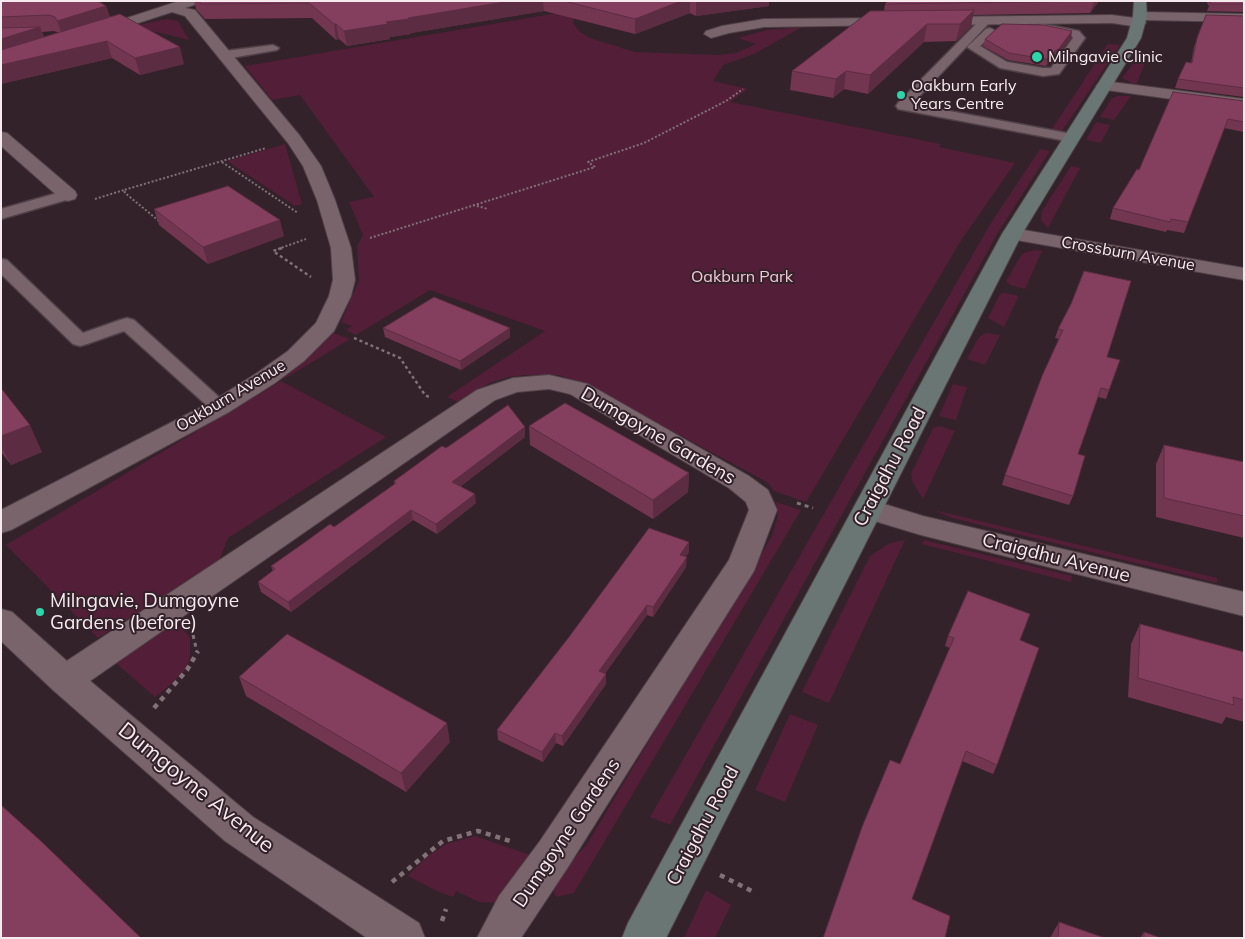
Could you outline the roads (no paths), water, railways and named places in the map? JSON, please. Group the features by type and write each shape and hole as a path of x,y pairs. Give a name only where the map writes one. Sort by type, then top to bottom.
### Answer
{"main road":[{"name":"Craigdhu Road","path":"643,938 1012,234 1134,38 1140,13"}],"street":[{"path":"88,36 193,1"},
{"name":"Oakburn Avenue","path":"1,524 220,407 266,378 296,356 326,326 334,312 344,280 341,248 326,200 312,166 294,140 190,13 172,8"},
{"path":"711,34 726,29 764,23 986,20 1041,23 1112,19 1140,13 1244,18"},
{"path":"1104,86 1244,104"},
{"path":"1,137 68,194"},
{"name":"Crossburn Avenue","path":"1012,234 1244,274"},
{"name":"Dumgoyne Gardens","path":"65,680 486,395 513,385 549,382 579,390 739,482 758,497 763,510 743,563 554,854 514,910 498,938"},
{"name":"Craigdhu Avenue","path":"868,509 921,525 1244,604"},
{"name":"Dumgoyne Avenue","path":"1,621 65,680 239,830 404,938"}],"lane":[{"path":"986,20 903,106 1072,138"},
{"path":"1075,33 1080,38 1055,71 1043,72 1004,64 973,47 996,26 1032,28 1041,23 1056,31 1090,33"},
{"path":"225,55 273,48"},
{"path":"1,214 68,194"},
{"path":"1,264 80,340 127,324 220,407"}],"place":[{"name":"Milngavie Clinic","path":"1037,57"},
{"name":"Oakburn Early Years Centre","path":"901,95"},
{"name":"Milngavie, Dumgoyne Gardens (before)","path":"40,612"}],"park label":[{"name":"Oakburn Park","path":"742,277"}]}
